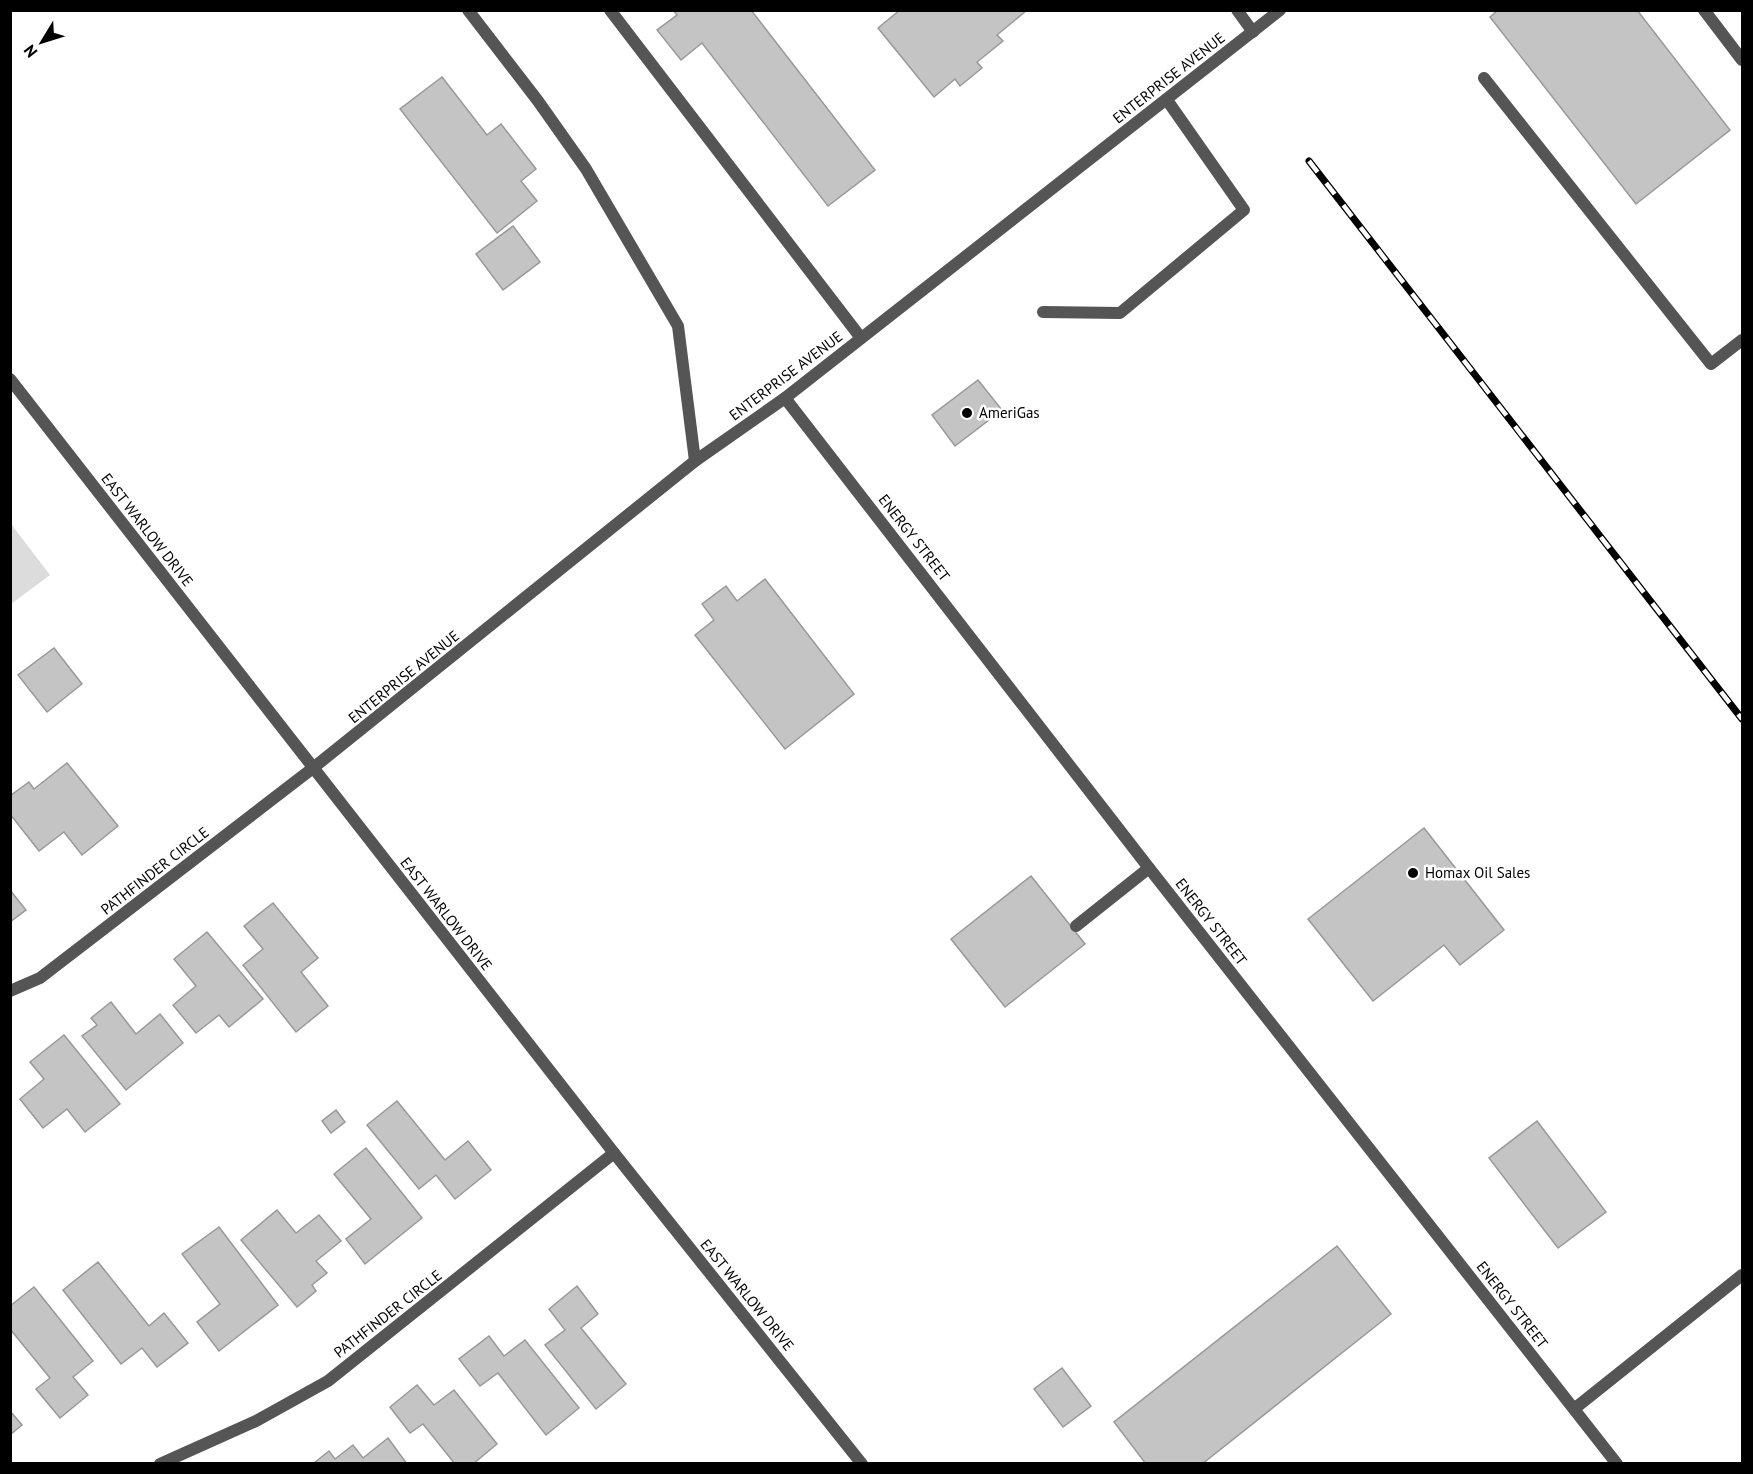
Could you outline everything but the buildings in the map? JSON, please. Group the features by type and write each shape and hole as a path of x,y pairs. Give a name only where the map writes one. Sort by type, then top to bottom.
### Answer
{"street":[{"path":"468,10 538,101 586,169 678,326 695,461"},
{"path":"610,10 861,338"},
{"path":"1237,10 1253,32"},
{"name":"ENTERPRISE AVENUE","path":"313,768 695,461 785,398 1280,10"},
{"path":"1704,10 1743,60"},
{"path":"1484,78 1712,364 1743,340"},
{"path":"1043,312 1120,313 1244,210 1167,100"},
{"name":"EAST WARLOW DRIVE","path":"10,379 614,1153 862,1464"},
{"name":"ENERGY STREET","path":"785,398 1149,868 1617,1464"},
{"name":"PATHFINDER CIRCLE","path":"10,991 40,978 313,768"},
{"path":"1076,926 1149,868"},
{"name":"PATHFINDER CIRCLE","path":"160,1464 256,1421 328,1381 614,1153"},
{"path":"1574,1408 1743,1275"}],"shaded area":[{"path":"11,524 50,575 11,604"}],"railway":[{"path":"1309,161 1742,719"}],"place":[{"name":"AmeriGas","path":"967,413"},
{"name":"Homax Oil Sales","path":"1413,873"}]}
